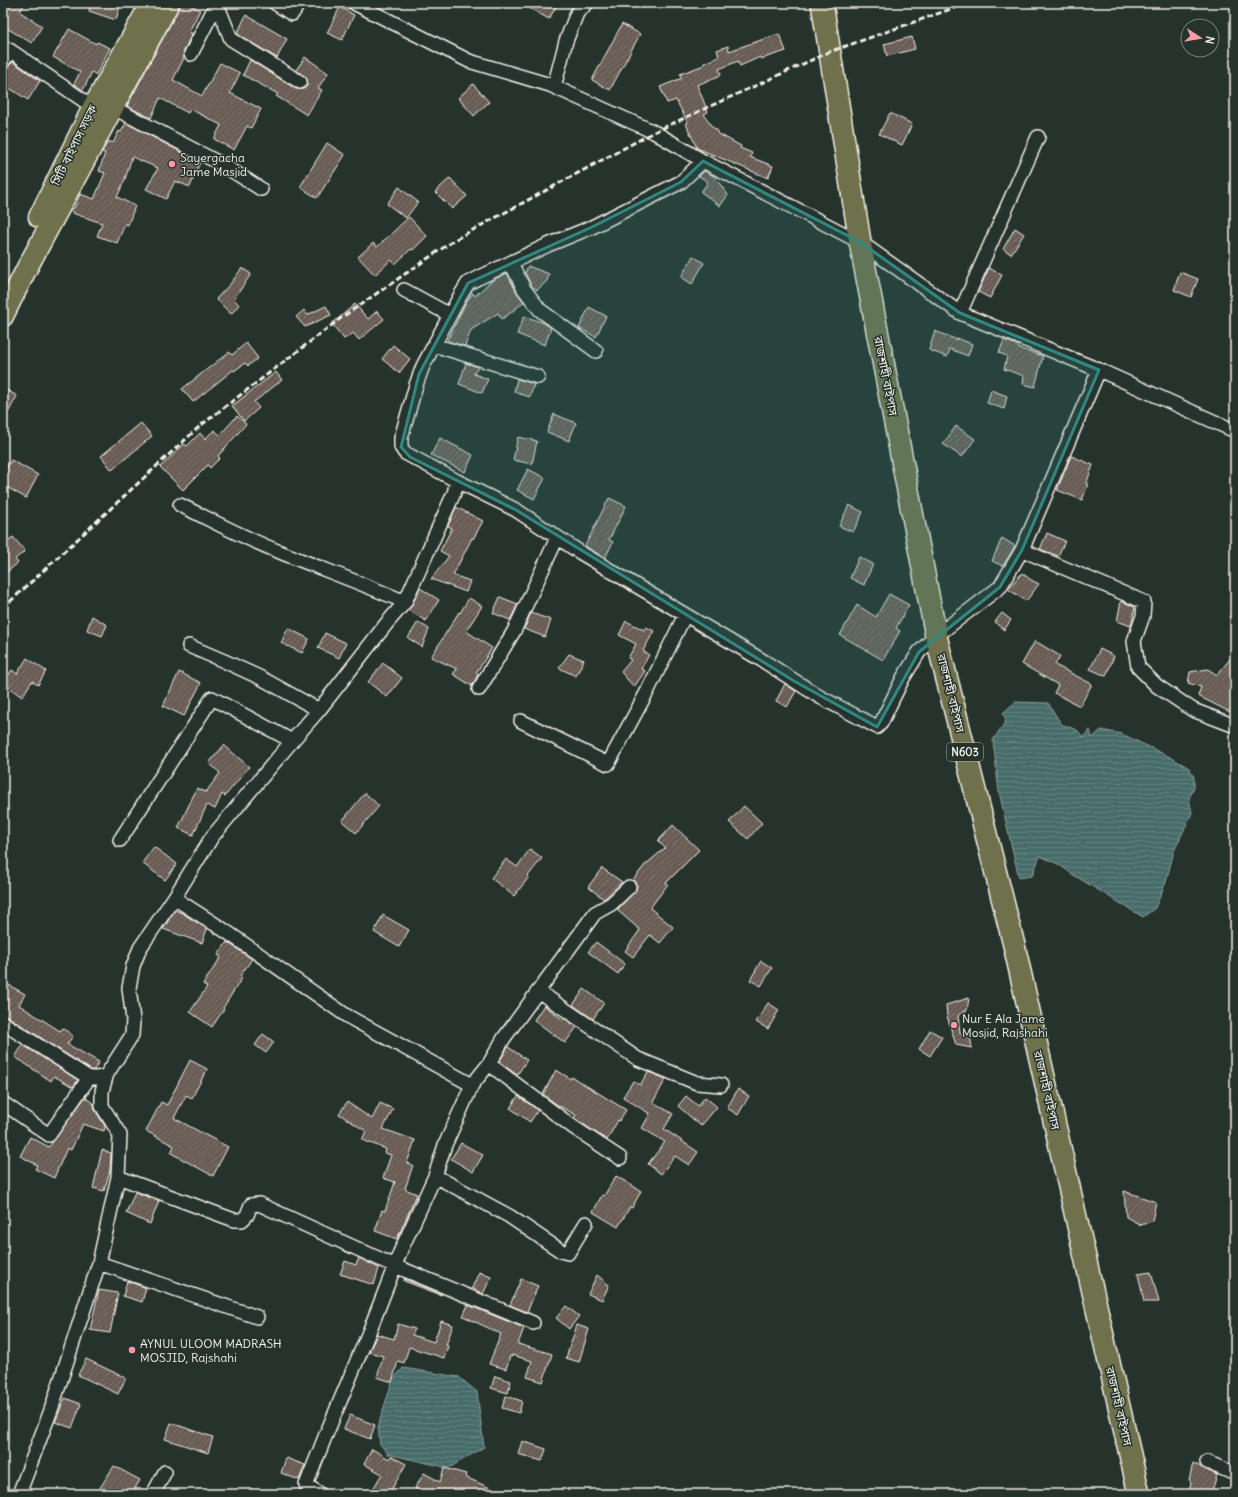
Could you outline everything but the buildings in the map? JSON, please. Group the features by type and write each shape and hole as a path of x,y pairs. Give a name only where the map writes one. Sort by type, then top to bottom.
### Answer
{"highway":[{"name":"রাজশাহী বাইপাস","path":"822,3 860,242 936,636 1014,945 1139,1494"}],"main road":[{"name":"সিটি বাইপাস সড়ক","path":"3,290 103,107 151,3"},
{"path":"3,316 103,107 169,3"}],"street":[{"path":"191,54 216,3"},
{"path":"216,3 231,39 300,82"},
{"path":"275,3 292,14 299,3"},
{"path":"354,3 469,62 554,87 654,132 703,161 860,242 960,313 1099,370 1235,431"},
{"path":"554,87 566,41 577,13 587,3"},
{"path":"6,53 103,107 223,165 261,188"},
{"path":"960,313 1038,137"},
{"path":"703,161 681,182 592,227 548,245 468,283 450,314 417,380 401,438 400,447 410,457 516,510 557,538 820,697 877,727 881,723 903,678 919,652 936,636 1000,587 1022,550 1099,370"},
{"path":"511,263 524,288 540,310 596,351"},
{"path":"404,290 450,314"},
{"path":"434,345 538,377"},
{"path":"19,1494 51,1410 99,1263 118,1177 120,1135 102,1106 102,1091 106,1076 132,1035 133,1020 129,988 133,966 140,948 174,898 212,837 319,710 405,602 454,493 457,481"},
{"path":"180,505 279,552 348,578 405,602"},
{"path":"479,689 514,632 557,538"},
{"path":"1022,550 1144,602 1143,616 1134,641 1138,667 1157,686 1193,710 1235,726"},
{"path":"521,721 608,764 648,690 685,615"},
{"path":"189,646 261,678 319,710"},
{"path":"120,840 212,698 292,741"},
{"path":"320,1494 306,1485 401,1250 435,1176 445,1145 472,1085 489,1064 504,1038 595,913 611,904 630,887"},
{"path":"174,898 227,932 347,1016 472,1085"},
{"path":"538,991 638,1059 697,1083 721,1085"},
{"path":"3,1023 89,1078 106,1076"},
{"path":"489,1064 573,1126 620,1158"},
{"path":"3,1103 49,1135 89,1078"},
{"path":"435,1176 508,1216 561,1251 568,1253 586,1222"},
{"path":"118,1177 234,1220 242,1220 247,1215 251,1205 259,1204 395,1266 533,1323"},
{"path":"99,1263 257,1317"},
{"path":"1207,1462 1235,1474"},
{"path":"153,1494 165,1472"}],"highlighted area":[{"path":"703,161 860,242 960,313 1099,370 1022,550 1000,587 919,652 877,727 794,681 516,510 410,457 401,447 419,374 468,283 592,227 681,182"}],"water":[{"path":"1015,702 1048,703 1061,724 1077,730 1083,737 1090,730 1092,738 1101,730 1122,734 1170,757 1189,768 1194,777 1194,788 1189,798 1192,813 1174,851 1166,882 1155,908 1143,917 1058,864 1040,856 1032,876 1019,878 999,792 993,740 1006,721 1003,713"},
{"path":"403,1368 459,1377 477,1392 484,1447 449,1468 388,1454 380,1444 378,1426 393,1379"}],"railway":[{"path":"3,608 200,426 341,318 456,239 654,132 829,52 968,3"}],"place":[{"name":"Sayergacha Jame Masjid","path":"172,164"},
{"name":"Nur E Ala Jame Mosjid, Rajshahi","path":"954,1025"},
{"name":"AYNUL ULOOM MADRASH MOSJID, Rajshahi","path":"132,1350"}]}
